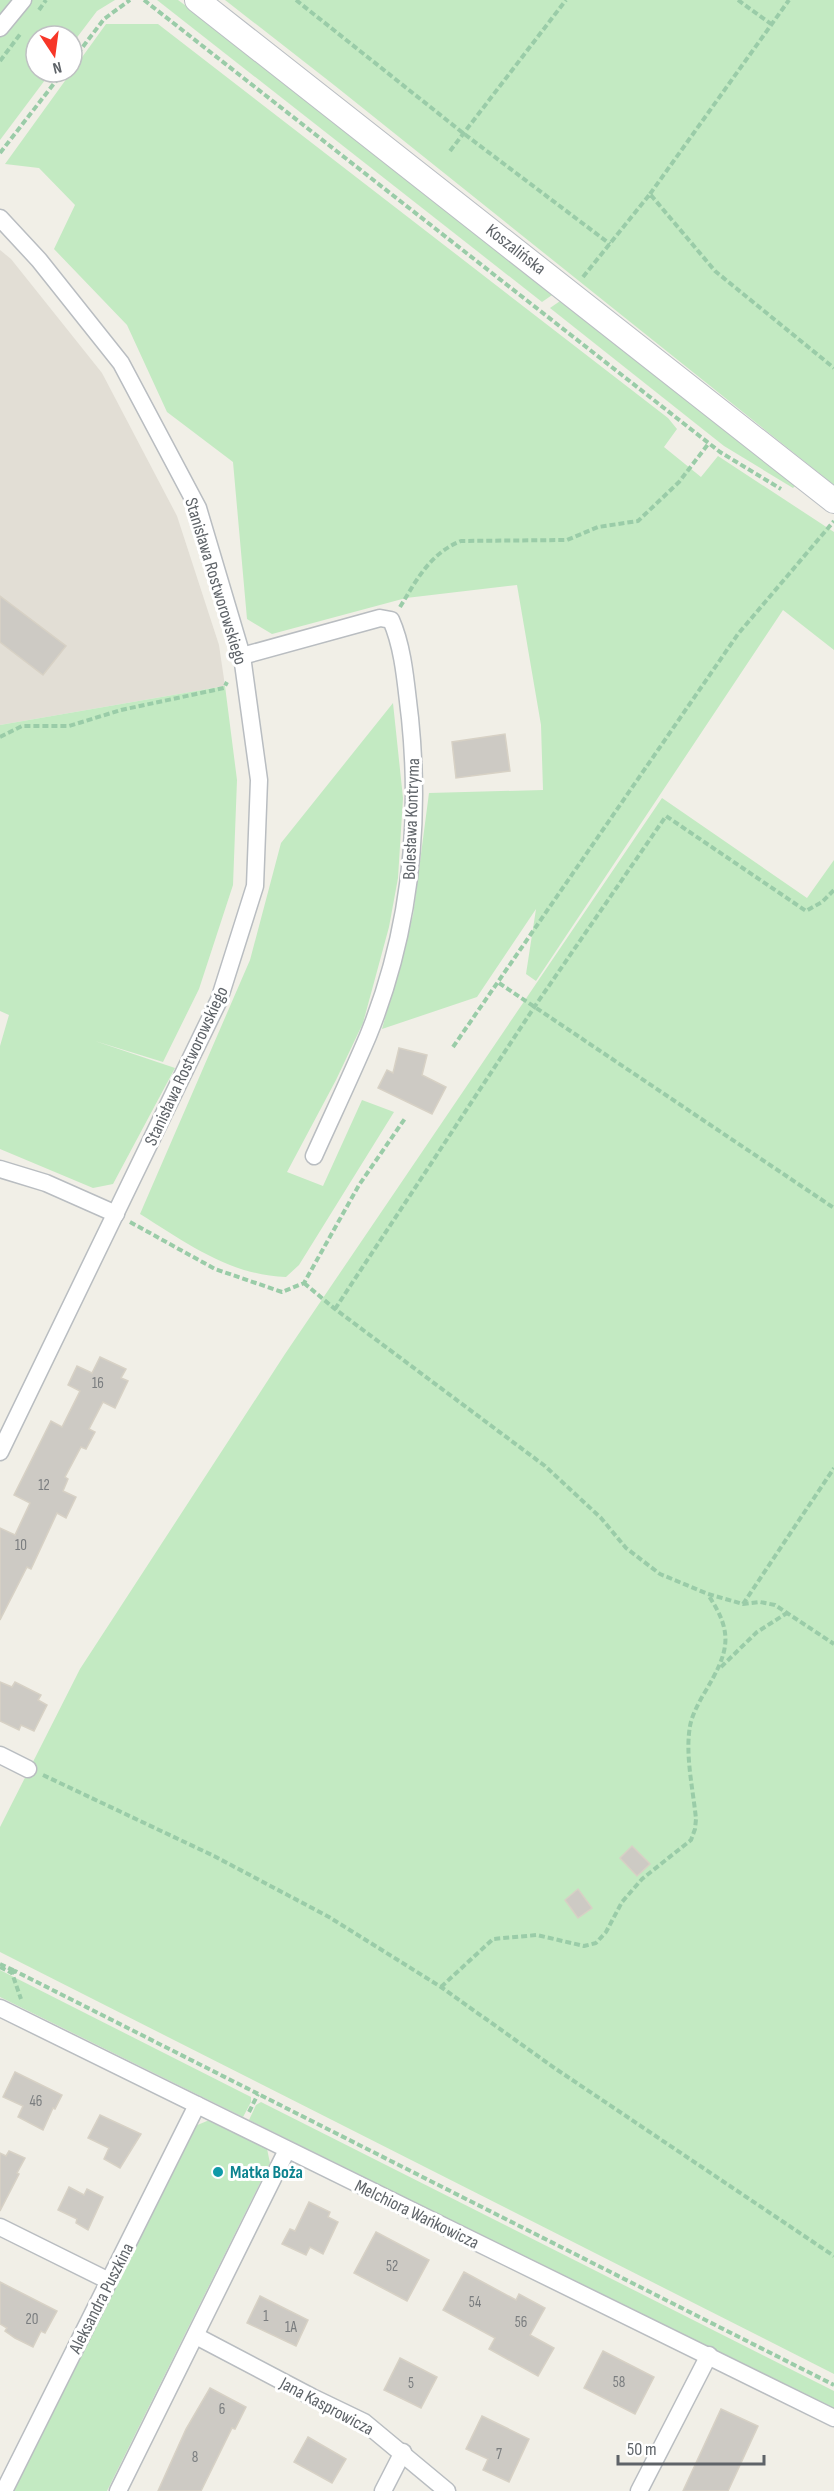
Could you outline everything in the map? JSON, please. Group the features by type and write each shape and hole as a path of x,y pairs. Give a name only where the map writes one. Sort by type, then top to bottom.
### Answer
{"street":[{"path":"0,28 23,0"},
{"name":"Koszalińska","path":"197,0 568,289 833,517"},
{"name":"Stanisława Rostworowskiego","path":"0,218 39,260 120,363 198,508 242,656 259,780 255,886 219,1000 116,1214 7,1424 0,1452"},
{"path":"242,656 380,618 391,620"},
{"name":"Bolesława Kontryma","path":"314,1156 369,1035 392,963 409,889 414,811 414,761 397,633 391,620"},
{"path":"0,1169 46,1183 116,1214"},
{"path":"0,1755 28,1769"},
{"name":"Melchiora Wańkowicza","path":"0,2008 834,2418"},
{"name":"Aleksandra Puszkina","path":"4,2491 197,2105"},
{"path":"118,2491 287,2150"},
{"path":"0,2227 109,2281"},
{"name":"Jana Kasprowicza","path":"196,2336 364,2422 403,2452 447,2491"},
{"path":"639,2491 709,2355"},
{"path":"382,2491 403,2452"}],"path":[{"path":"84,45 104,19 130,0"},
{"path":"144,0 709,444 786,492"},
{"path":"296,0 464,133 610,244"},
{"path":"450,151 566,0"},
{"path":"738,0 771,24"},
{"path":"539,310 585,275 650,194 789,0"},
{"path":"0,153 54,84"},
{"path":"650,194 716,271 834,368"},
{"path":"391,620 425,565 448,546 461,541 567,540 598,527 638,521 679,482 709,444"},
{"path":"453,1047 738,634 833,517"},
{"path":"0,737 22,726 69,726 121,710 224,688 242,656"},
{"path":"335,1309 535,1006 666,816 806,911 822,902 834,890"},
{"path":"499,983 834,1208"},
{"path":"116,1214 215,1269 282,1292 304,1283 359,1185 406,1117"},
{"path":"304,1283 335,1309 545,1466 601,1518 626,1548 660,1574 708,1594 743,1604 760,1602 774,1605 834,1644"},
{"path":"743,1604 834,1468"},
{"path":"708,1594 722,1615 726,1630 719,1668"},
{"path":"441,1987 493,1939 537,1935 584,1946 596,1943 606,1932 622,1902 642,1879 691,1840 696,1819 689,1745 690,1725 719,1668 757,1632 788,1613"},
{"path":"28,1769 214,1856 329,1917 441,1987 556,2069 834,2256"},
{"path":"0,1965 834,2385"},
{"path":"14,1972 28,2022"}],"shaded area":[{"path":"0,250 11,259 102,373 177,516 219,645 225,686 0,725"}],"green space":[{"path":"0,0 115,0 97,11 84,28 84,24 24,24 24,84 42,84 0,140"},
{"path":"157,0 178,0 223,33 555,293 542,302"},
{"path":"225,0 834,0 834,485 334,85"},
{"path":"106,24 158,24 668,418 677,429 664,447 701,477 718,456 834,532 834,650 783,610 536,981 526,974 536,909 477,997 382,1029 413,915 429,793 543,790 541,725 517,585 406,598 272,634 247,619 233,462 167,412 127,325 54,249 75,205 39,168 5,164 63,84 84,84 84,54"},
{"path":"563,299 796,485 793,488 724,446 550,308"},
{"path":"225,686 237,780 233,885 199,989 163,1062 95,1041 175,1068 113,1184 93,1188 0,1149 0,1046 9,1015 0,1011 0,725"},
{"path":"393,703 403,798 398,878 389,927 363,1023 336,1080 287,1172 323,1186 362,1100 394,1112 299,1265 286,1277 265,1275 209,1256 140,1214 250,960 281,843"},
{"path":"662,798 807,898 834,860 834,2374 0,1952 0,1827 80,1669 285,1354"},
{"path":"0,1970 251,2097 251,2102 243,2117 0,1997"},
{"path":"261,2102 834,2391 834,2410 249,2120 256,2105"},
{"path":"216,2120 266,2144 270,2163 107,2491 11,2491 195,2126"}],"building":[{"path":"0,596 66,646 43,675 0,642"},
{"path":"505,734 510,771 456,778 452,742"},
{"path":"399,1048 427,1055 422,1075 446,1087 432,1114 378,1088 387,1070 393,1073"},
{"path":"100,1357 126,1369 121,1378 128,1381 115,1408 103,1402 89,1429 95,1432 86,1449 81,1447 65,1477 68,1479 63,1491 76,1497 66,1518 57,1513 31,1569 27,1567 0,1620 0,1528 15,1535 30,1503 14,1495 51,1421 62,1427 80,1391 68,1385 77,1366 92,1373"},
{"path":"0,1682 12,1687 15,1682 41,1695 38,1700 47,1705 34,1731 21,1725 19,1730 0,1721"},
{"path":"632,1846 650,1864 637,1876 620,1858"},
{"path":"578,1889 592,1908 578,1918 565,1900"},
{"path":"15,2072 62,2095 43,2130 18,2117 23,2106 3,2097"},
{"path":"100,2115 141,2134 120,2168 104,2159 109,2148 88,2138"},
{"path":"9,2151 25,2158 0,2211 0,2153 6,2156"},
{"path":"69,2187 84,2195 87,2189 103,2197 88,2230 76,2223 77,2219 58,2210"},
{"path":"309,2202 330,2212 328,2217 338,2222 323,2254 310,2247 306,2255 282,2244 290,2229 295,2231"},
{"path":"376,2232 429,2260 407,2301 354,2273"},
{"path":"464,2272 516,2300 519,2294 545,2308 530,2335 554,2348 538,2376 489,2349 495,2338 443,2310"},
{"path":"0,2282 57,2311 45,2333 41,2331 33,2347 15,2338 5,2331 7,2328 0,2324"},
{"path":"260,2296 308,2320 296,2346 247,2323"},
{"path":"603,2351 654,2377 635,2414 584,2388"},
{"path":"400,2358 437,2377 421,2408 384,2390"},
{"path":"210,2388 246,2407 235,2429 232,2428 201,2491 158,2491 186,2429"},
{"path":"721,2409 758,2426 728,2491 683,2491"},
{"path":"482,2416 529,2439 509,2482 483,2470 488,2459 466,2449"},
{"path":"308,2437 346,2459 332,2483 294,2462"}],"place":[{"name":"Matka Boża","path":"218,2172"}]}
